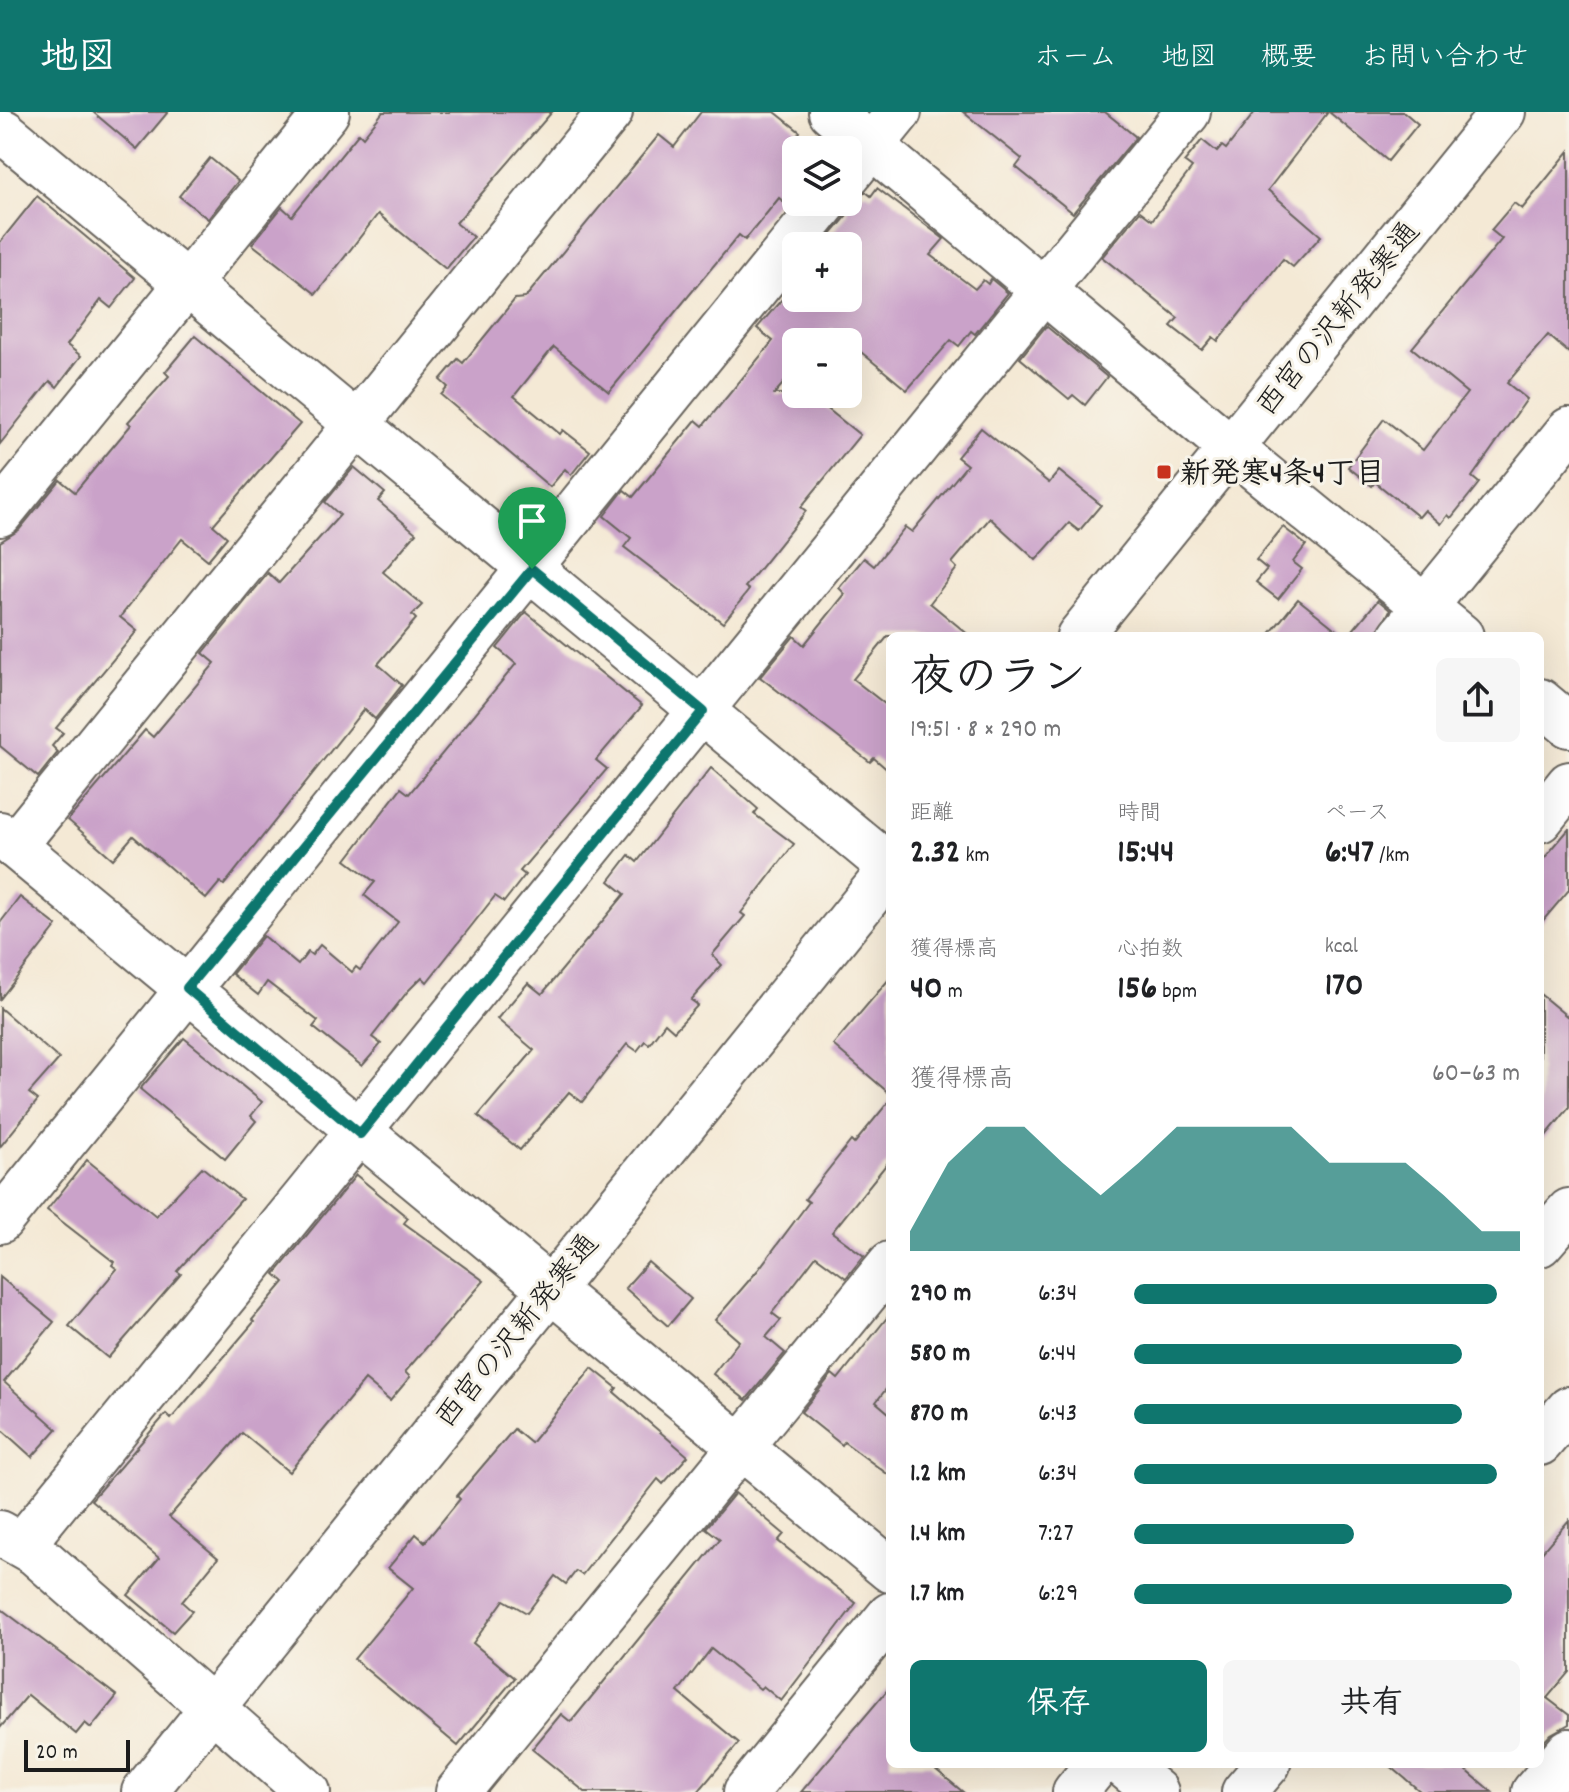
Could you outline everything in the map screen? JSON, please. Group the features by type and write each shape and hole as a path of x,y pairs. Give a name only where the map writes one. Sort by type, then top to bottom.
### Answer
{"street":[{"path":"0,514 327,112"},
{"path":"610,112 7,840 886,1567"},
{"path":"831,112 846,136"},
{"path":"862,158 899,112"},
{"path":"308,1792 11,1539 360,1134 1188,112"},
{"name":"西宮の沢新発寒通","path":"1082,632 1503,112"},
{"path":"8,127 188,285 356,421 886,866"},
{"path":"862,161 1044,288 1231,448 1413,621 1448,632"},
{"path":"0,1221 187,988 532,569 815,216"},
{"path":"1413,621 1569,430"},
{"path":"1544,704 1569,725"},
{"path":"1544,815 1569,784"},
{"name":"西宮の沢新発寒通","path":"144,1792 886,874"},
{"path":"1544,1239 1569,1211"},
{"path":"458,1792 886,1269"},
{"path":"746,1792 886,1620"},
{"path":"1534,1792 1569,1751"},
{"path":"1075,1792 1095,1768"},
{"path":"1127,1768 1156,1792"},
{"path":"1244,1792 1265,1768"}],"building":[{"path":"93,112 168,112 137,149"},
{"path":"383,112 552,112 456,223 473,237 446,269 378,214 316,294 252,244 282,207 292,216 359,133 363,137"},
{"path":"701,112 775,112 800,132 797,136 782,136 782,200 779,198 745,240 739,235 609,392 554,347 514,396 560,434 563,430 590,451 571,475 565,469 550,487 441,395 448,387 440,380 458,359 463,363 515,299 525,298 659,135 674,147"},
{"path":"963,112 1105,112 1136,137 1073,213 1016,167 1022,159"},
{"path":"1255,112 1328,112 1268,190 1321,236 1293,267 1283,259 1218,341 1213,337 1202,350 1171,326 1178,318 1102,257 1140,211 1152,220 1192,168 1184,162 1202,140 1217,152 1222,146 1226,149"},
{"path":"1329,112 1404,112 1418,124 1388,161"},
{"path":"1569,151 1569,353 1548,335 1507,383 1527,399 1472,477 1479,483 1451,518 1448,515 1441,524 1425,510 1419,517 1375,482 1372,486 1348,467 1384,419 1423,450 1467,393 1412,348 1502,239 1491,230 1514,203 1522,209"},
{"path":"210,158 238,181 208,219 179,196"},
{"path":"877,188 944,239 930,255 975,289 983,280 988,284 991,279 1008,293 975,334 971,331 959,346 951,340 907,390 862,353 862,328 782,328 782,385 774,394 782,394 782,408 826,408 860,435 801,507 806,511 745,587 749,590 723,623 624,547 631,538 604,516 624,490 633,497 696,420 703,426 773,341 757,328 782,299 782,312 862,312 862,232 833,232 846,216 862,216 862,194 866,192 871,196"},
{"path":"37,196 135,278 111,308 101,300 67,345 81,356 57,387 50,381 0,444 0,242"},
{"path":"1046,326 1107,377 1085,405 1073,395 1069,399 1020,358"},
{"path":"195,336 300,424 213,525 227,537 208,560 182,539 120,617 137,631 56,728 63,733 52,746 58,752 38,777 0,746 0,542 19,530 60,480 75,492 131,425 128,422 169,376 165,372"},
{"path":"981,428 1049,483 1059,471 1101,505 1079,531 1069,523 1036,560 990,518 952,563 957,568 930,603 965,632 886,632 886,638 853,679 886,705 886,768 874,758 870,762 760,677 794,636 804,645 845,594 839,588 864,558 874,566 905,527 912,532 967,465 957,457"},
{"path":"354,467 385,493 378,501 416,533 383,572 422,605 412,615 416,619 378,664 402,685 375,719 364,709 224,885 220,882 206,899 133,836 113,859 68,820 145,730 153,737 215,663 203,653 268,573 279,583 340,515 325,502"},
{"path":"1283,527 1306,545 1293,562 1302,569 1278,599 1256,582 1267,569 1256,560"},
{"path":"1298,599 1339,632 1271,632"},
{"path":"1378,600 1390,610 1379,632 1351,632"},
{"path":"526,612 642,706 596,760 607,769 520,871 525,875 504,902 495,896 427,982 422,977 408,991 372,1037 381,1044 362,1066 313,1027 318,1021 267,982 258,995 232,974 263,936 298,965 308,952 312,955 320,945 352,972 356,967 360,970 398,922 364,895 375,882 346,860 401,788 409,794 516,664 497,648"},
{"path":"711,768 758,809 754,814 794,844 741,913 745,916 712,955 722,965 691,1000 698,1005 674,1031 665,1023 649,1044 645,1041 637,1051 627,1044 582,1102 569,1092 520,1150 478,1116 534,1050 497,1019 528,983 542,994 625,894 609,881 629,855 637,862"},
{"path":"1569,829 1569,890 1544,919 1544,858"},
{"path":"20,897 57,926 0,999 0,923"},
{"path":"886,983 886,1091 833,1045"},
{"path":"1544,997 1569,1018 1569,1108 1544,1138"},
{"path":"0,1008 59,1059 29,1093 38,1100 0,1147"},
{"path":"184,1038 262,1102 251,1116 256,1121 225,1159 140,1089"},
{"path":"886,1105 886,1165 832,1232 864,1256 846,1278 816,1256 772,1313 781,1320 766,1337 785,1353 746,1400 713,1374 739,1341 715,1320 758,1270 809,1202 805,1199 851,1141 854,1144"},
{"path":"87,1160 156,1216 202,1167 242,1199 177,1271 181,1274 108,1358 69,1326 117,1269 112,1265 114,1262 47,1210"},
{"path":"356,1175 408,1218 404,1223 484,1281 405,1372 410,1377 390,1401 365,1380 289,1472 242,1433 169,1517 218,1558 182,1602 192,1611 173,1632 128,1595 159,1558 91,1500 166,1414 171,1419 254,1322 252,1320 284,1282 275,1274"},
{"path":"648,1262 691,1299 668,1326 625,1288"},
{"path":"0,1277 54,1322 4,1382 57,1429 32,1457 0,1428"},
{"path":"886,1319 886,1389 876,1402 886,1411 886,1473 844,1442 842,1445 801,1412 832,1374 838,1379"},
{"path":"592,1368 617,1388 614,1392 688,1456 663,1484 658,1479 582,1575 576,1571 566,1584 555,1576 527,1613 504,1600 473,1643 515,1678 458,1746 354,1659 413,1588 388,1568 416,1534 425,1542 460,1499 457,1496 514,1429 531,1443"},
{"path":"735,1493 784,1534 778,1541 856,1603 781,1701 763,1686 760,1689 711,1649 678,1692 739,1743 698,1792 585,1792 532,1749 561,1714 571,1722 720,1539 706,1528"},
{"path":"1569,1520 1569,1672 1547,1698 1569,1715 1569,1724 1544,1742 1544,1549"},
{"path":"0,1608 117,1696 91,1728 85,1723 76,1734 28,1695 0,1728"},
{"path":"886,1692 886,1768 934,1768 963,1792 801,1792"},
{"path":"1393,1768 1464,1768 1492,1792 1421,1792"}],"place":[{"name":"新発寒4条4丁目","path":"1164,472"}],"route":[{"path":"532,569 703,711 360,1134 187,988 532,569"}]}
